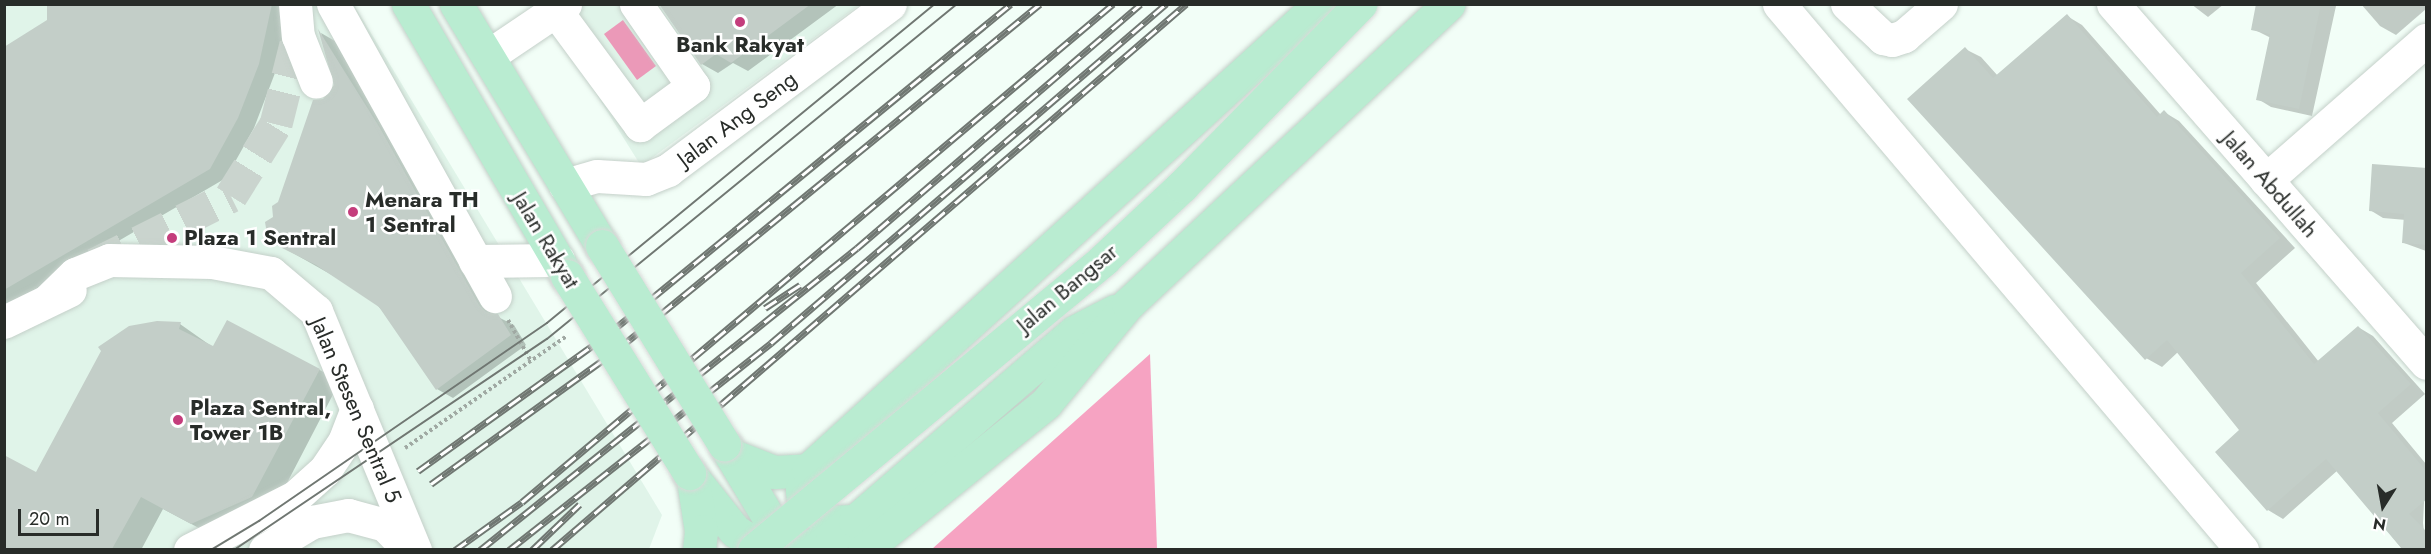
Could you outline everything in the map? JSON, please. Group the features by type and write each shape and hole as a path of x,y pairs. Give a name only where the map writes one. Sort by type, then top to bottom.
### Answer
{"main road":[{"name":"Jalan Rakyat","path":"408,4 562,268 691,476 735,531 766,549"},
{"name":"Jalan Rakyat","path":"456,4 727,449 772,525 780,549"},
{"path":"860,535 814,512 803,500 802,490 808,470 1320,4"},
{"name":"Jalan Bangsar","path":"754,549 1104,259 1182,186 1360,4"},
{"path":"796,549 832,538 860,535 1047,403 1128,304 1449,4"},
{"path":"727,449 774,472 808,470"},
{"path":"691,476 701,531 699,549"}],"street":[{"path":"333,4 495,296"},
{"path":"488,56 560,8 640,125 693,86 636,4"},
{"name":"Jalan Ang Seng","path":"565,185 597,176 646,179 668,170 890,4"},
{"path":"1779,4 2242,549"},
{"path":"1847,4 1883,38 1892,40 1904,36 1941,4"},
{"name":"Jalan Abdullah","path":"2113,4 2253,177 2427,363"},
{"path":"296,20 316,82"},
{"path":"2253,177 2427,40"},
{"path":"475,261 562,268"},
{"name":"Jalan Stesen Sentral 5","path":"4,322 49,299 141,262 212,262 271,273 316,311 415,549"},
{"path":"190,549 295,497 325,470 344,442 357,408"},
{"path":"265,549 312,522 348,515 385,525 409,549"}],"path":[{"path":"495,296 531,362 567,336"}],"shaded area":[{"path":"4,5 354,5 662,515 649,549 5,549"},
{"path":"529,5 541,5 533,11"},
{"path":"541,5 859,5 641,166"},
{"path":"623,20 656,66 637,80 604,34"},
{"path":"1150,354 1157,549 932,549"}],"building":[{"path":"47,4 272,4 259,64 238,118 210,169 4,290 4,47 47,20"},
{"path":"659,4 811,4 731,63 716,54 701,65"},
{"path":"2256,4 2321,4 2299,109 2256,100 2270,34 2251,30"},
{"path":"2067,14 2157,117 2164,110 2280,238 2241,273 2314,364 2358,326 2411,384 2378,413 2427,472 2427,499 2409,514 2427,532 2427,549 2402,549 2326,459 2267,511 2215,452 2239,430 2167,340 2145,360 1907,99 1965,47 1993,78"},
{"name":"Menara TH 1 Sentral","path":"318,29 380,128 479,305 486,312 498,314 511,335 436,390 379,307 316,265 276,245 267,234 265,222 273,217 272,206 278,202 313,100 323,99 334,85"},
{"path":"2372,164 2427,168 2427,245 2402,243 2404,214 2369,211"},
{"name":"Plaza Sentral, Tower 1B","path":"227,320 320,369 252,497 191,524 141,497 112,549 4,549 4,455 36,472 101,351 98,347 129,326 157,321 181,322 179,329 213,346"}],"tunnel":[{"path":"95,264 231,196 276,124 298,36"}],"tram line":[{"path":"211,550 259,521 547,323 935,4"},
{"path":"234,550 547,339 957,4"}],"railway":[{"path":"418,471 607,335 1011,4"},
{"path":"431,484 618,349 1040,4"},
{"path":"455,550 522,502 1113,4"},
{"path":"480,550 857,248 1141,4"},
{"path":"509,550 771,343 1166,4"},
{"path":"552,550 1186,4"},
{"path":"765,308 800,285"},
{"path":"532,550 580,504"}],"place":[{"name":"Bank Rakyat","path":"740,22"},
{"name":"Menara TH 1 Sentral","path":"353,212"},
{"name":"Plaza 1 Sentral","path":"172,238"},
{"name":"Plaza Sentral, Tower 1B","path":"178,420"}]}
